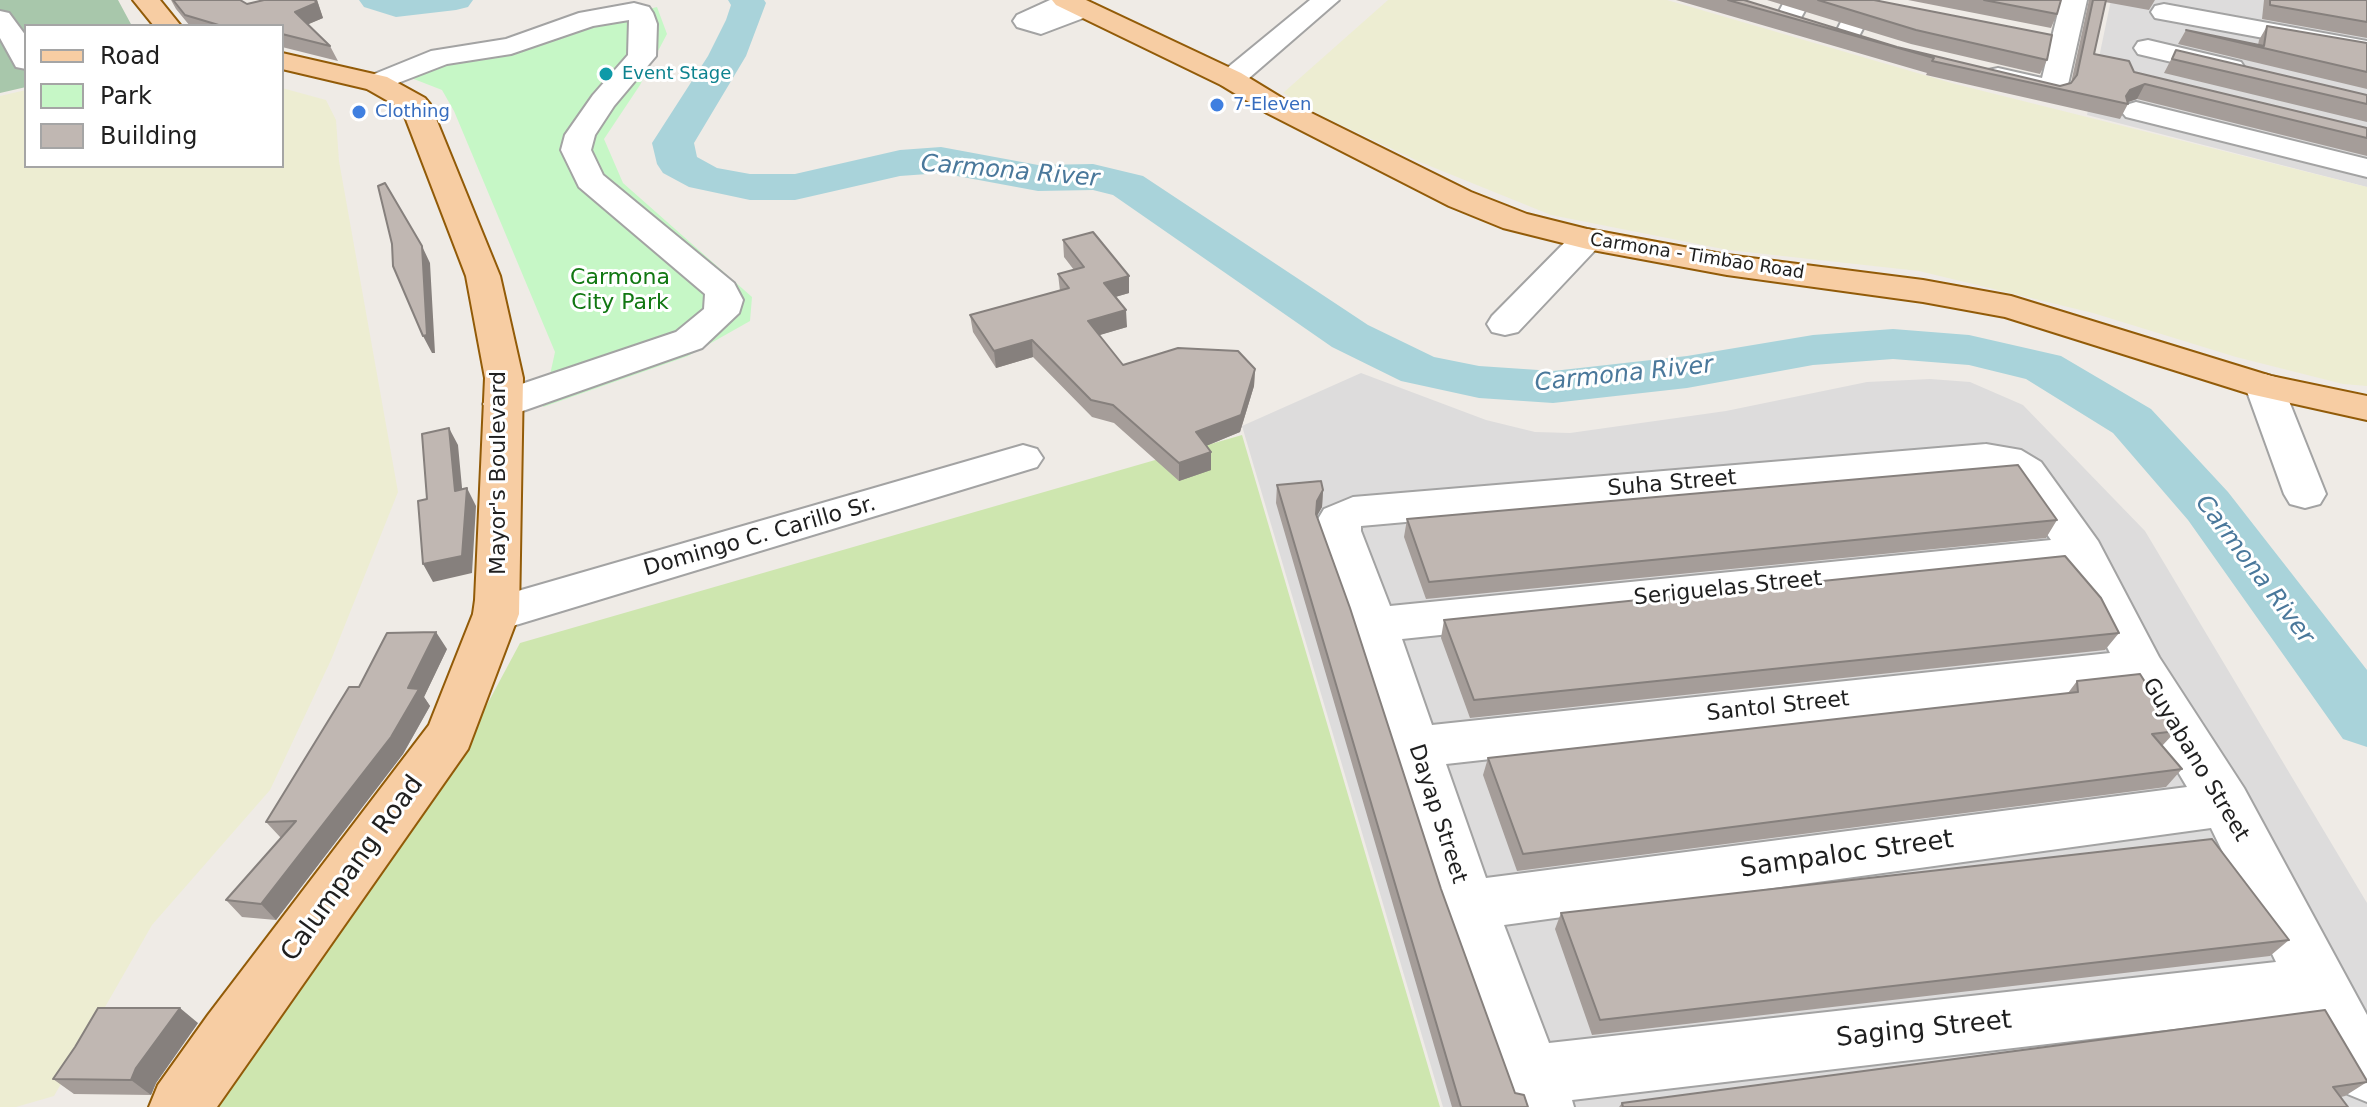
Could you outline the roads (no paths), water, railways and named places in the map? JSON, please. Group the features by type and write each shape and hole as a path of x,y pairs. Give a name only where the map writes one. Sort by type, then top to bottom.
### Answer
{"main road":[{"path":"146,0 166,24"},
{"name":"Carmona - Timbao Road","path":"1072,4 1231,79 1277,107 1460,199 1515,221 1587,239 1727,265 1923,291 2011,307 2264,386 2365,409"},
{"name":"Mayor's Boulevard","path":"284,61 377,83 415,104 483,276 504,378 496,614"},
{"name":"Calumpang Road","path":"180,1107 229,1035 450,735 496,614"}],"street":[{"path":"1231,79 1326,0"},
{"path":"1848,34 1873,3"},
{"path":"1761,9 1794,8 1848,34 1875,43"},
{"path":"377,83 441,57 511,46 588,19 634,11 640,13 644,24 642,56 603,101 580,135 576,150 590,180 722,290 725,300 721,313 689,340 503,404"},
{"path":"2038,26 2069,13"},
{"path":"1978,63 2053,89 2069,13"},
{"path":"0,19 24,53"},
{"path":"2158,22 2367,49"},
{"path":"2158,22 2307,64"},
{"path":"2158,22 2250,73"},
{"path":"2158,22 2136,99 2367,168"},
{"path":"1505,324 1587,239"},
{"path":"2264,386 2305,494"},
{"name":"Domingo C. Carillo Sr.","path":"496,614 1023,458"},
{"name":"Suha Street","path":"1339,519 1353,512 1970,459 2007,459"},
{"name":"Guyabano Street","path":"2007,459 2026,472 2082,552 2141,668 2225,804 2317,985 2367,1072"},
{"name":"Dayap Street","path":"1339,519 1339,531 1374,625 1468,905 1537,1091"},
{"name":"Seriguelas Street","path":"1374,625 2082,552"},
{"name":"Santol Street","path":"1415,747 2141,668"},
{"name":"Sampaloc Street","path":"1468,905 2225,804"},
{"name":"Saging Street","path":"1537,1091 2317,985"}],"waterway":[{"name":"Carmona River","path":"376,0 396,6 456,0"},
{"name":"Carmona River","path":"745,0 749,3 744,20 727,56 673,143 678,164 704,178 750,187 795,187 900,163 941,160 1038,178 1093,177 1128,185 1350,336 1419,370 1479,382 1553,387 1687,372 1813,350 1893,344 1969,350 2043,367 2132,421 2208,506 2367,720"}],"place":[{"name":"Event Stage","path":"606,74"},
{"name":"7-Eleven","path":"1217,105"},
{"name":"Clothing","path":"359,112"}],"park label":[{"name":"Carmona City Park","path":"620,290"}]}
